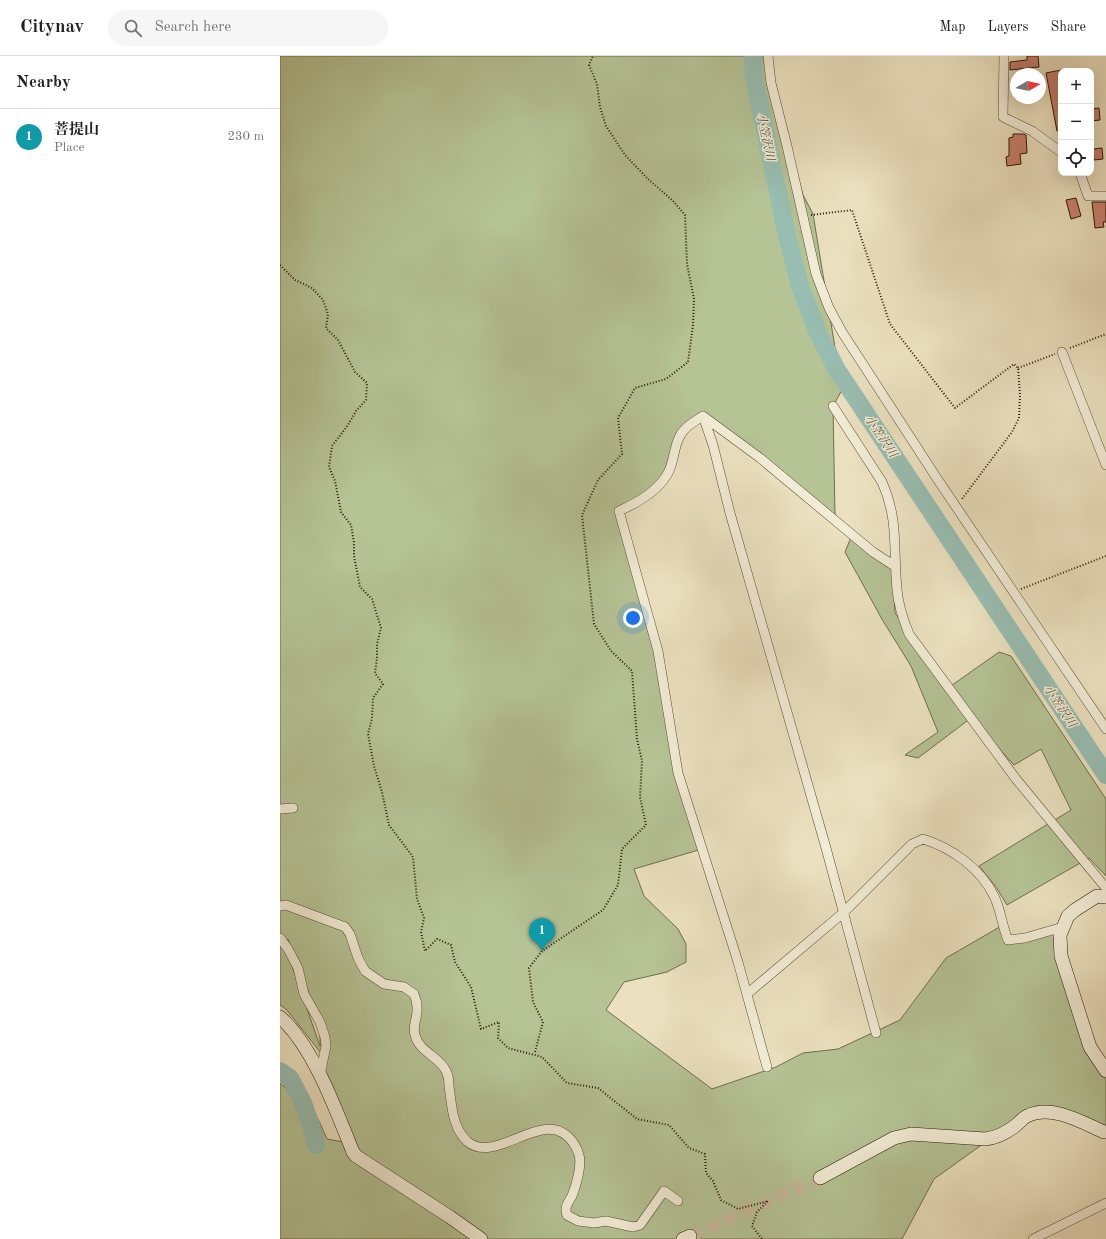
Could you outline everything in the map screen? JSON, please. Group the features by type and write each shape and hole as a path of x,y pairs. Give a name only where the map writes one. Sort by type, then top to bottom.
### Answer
{"street":[{"path":"768,56 771,83 804,216 816,274 829,308 839,326 956,507 1106,730"},
{"path":"1004,56 1003,117 1032,131 1058,150"},
{"path":"1081,176 1088,196 1106,196"},
{"path":"1062,352 1106,465"},
{"path":"833,406 882,482 888,495 894,525 896,589 908,634 1016,779 1106,888"},
{"path":"703,416 760,458 873,552 896,567"},
{"path":"703,416 713,445 730,513 824,841 876,1033"},
{"path":"703,416 685,429 679,437 669,471 661,484 630,506 619,511 658,651 678,773 747,994 767,1067"},
{"path":"280,810 293,808"},
{"path":"747,994 843,913 912,844 923,839 935,842 956,854 976,871 987,884 994,896 1008,940 1025,938 1063,927"},
{"path":"1106,897 1097,896 1075,910 1068,916 1060,935 1061,956 1090,1047 1106,1071"},
{"path":"280,906 286,905 345,928 350,934 358,958 365,971 384,984 404,988 414,994 417,1003 416,1018 413,1027 415,1036 425,1050 446,1070 456,1124 460,1133 469,1142 478,1147 491,1147 534,1132 550,1129 560,1131 567,1135 574,1144 580,1156 578,1177 565,1211 567,1215 578,1221 594,1223 612,1222 633,1227 640,1226 646,1220 664,1191 678,1201"},
{"path":"280,938 288,949 298,968 304,994 320,1022 325,1037 326,1046 320,1075"},
{"path":"280,1017 301,1041 320,1075 356,1156 481,1239"},
{"path":"820,1178 894,1138 912,1134 985,1139 996,1138 1011,1129 1027,1116 1038,1113 1052,1112 1063,1115 1106,1132"},
{"path":"1033,1239 1106,1203"}],"path":[{"path":"535,1052 543,1022 533,1002 529,968 542,951 603,910 618,885 622,849 646,825 640,797 642,761 636,739 632,671 611,651 594,624 582,515 598,480 622,454 618,418 635,388 666,379 688,362 693,319 694,299 687,264 685,215 674,202 647,178 625,155 606,126 600,107 597,84 589,65 593,56"},
{"path":"804,216 852,210 890,324 956,408 1014,364 1018,368 1020,395 1019,418 1012,432 956,507"},
{"path":"280,265 295,280 312,288 323,300 328,314 326,328 338,340 355,372 367,383 366,400 356,411 348,425 332,446 329,467 335,481 341,512 351,525 354,543 354,556 360,587 372,599 381,628 377,644 377,658 374,673 383,684 373,698 372,718 368,734 374,766 382,792 389,825 413,857 418,899 424,918 421,932 425,951 437,939 451,945 455,962 471,986 481,1029 499,1022 498,1038 508,1048 542,1057 567,1084 598,1088 637,1119 669,1125 689,1148 705,1154 706,1173 713,1181 721,1200 738,1209 768,1201 757,1212 752,1226 762,1239"},
{"path":"1014,592 1106,556"}],"green space":[{"path":"280,56 767,56 770,74 803,195 813,214 842,390 833,406 835,516 703,416 680,435 661,484 619,511 658,651 678,773 702,849 634,869 644,896 678,929 686,944 686,962 667,972 624,982 606,1010 712,1089 776,1067 803,1053 838,1049 900,1020 946,958 1003,925 1008,940 1059,928 1080,1017 1106,1065 1106,1127 1036,1106 934,1179 902,1239 280,1239 280,1083 318,1119 327,1139 349,1143 321,1078 321,1053 286,1009 280,1005","holes":["288,939 320,1022 320,1046 284,943"]},
{"path":"852,535 892,564 895,613 948,688 999,652 1011,656 1106,799 1106,876 1089,858 1007,905 996,887 979,866 1071,810 1041,749 1014,765 971,718 918,758 905,755 938,732 911,666 883,621 845,552"}],"building":[{"path":"1027,56 1038,56 1039,67 1010,68 1010,62 1027,60"},
{"path":"1058,71 1057,131 1046,73"},
{"path":"1099,108 1100,120 1094,121 1094,109"},
{"path":"1013,134 1026,135 1027,153 1020,154 1021,164 1007,166 1006,157 1009,156 1009,138 1013,137"},
{"path":"1102,148 1103,159 1094,160 1094,149"},
{"path":"1076,198 1081,216 1071,219 1066,200"},
{"path":"1092,202 1106,202 1106,222 1103,222 1104,227 1095,228"}],"waterway":[{"name":"小笠沢川","path":"753,56 754,78 787,236 800,286 817,331 837,370 1106,775"},
{"path":"280,1071 290,1078 303,1103 316,1145"}],"tunnel":[{"path":"690,1236 820,1178"}],"place":[{"name":"菩提山","path":"542,951"}]}
